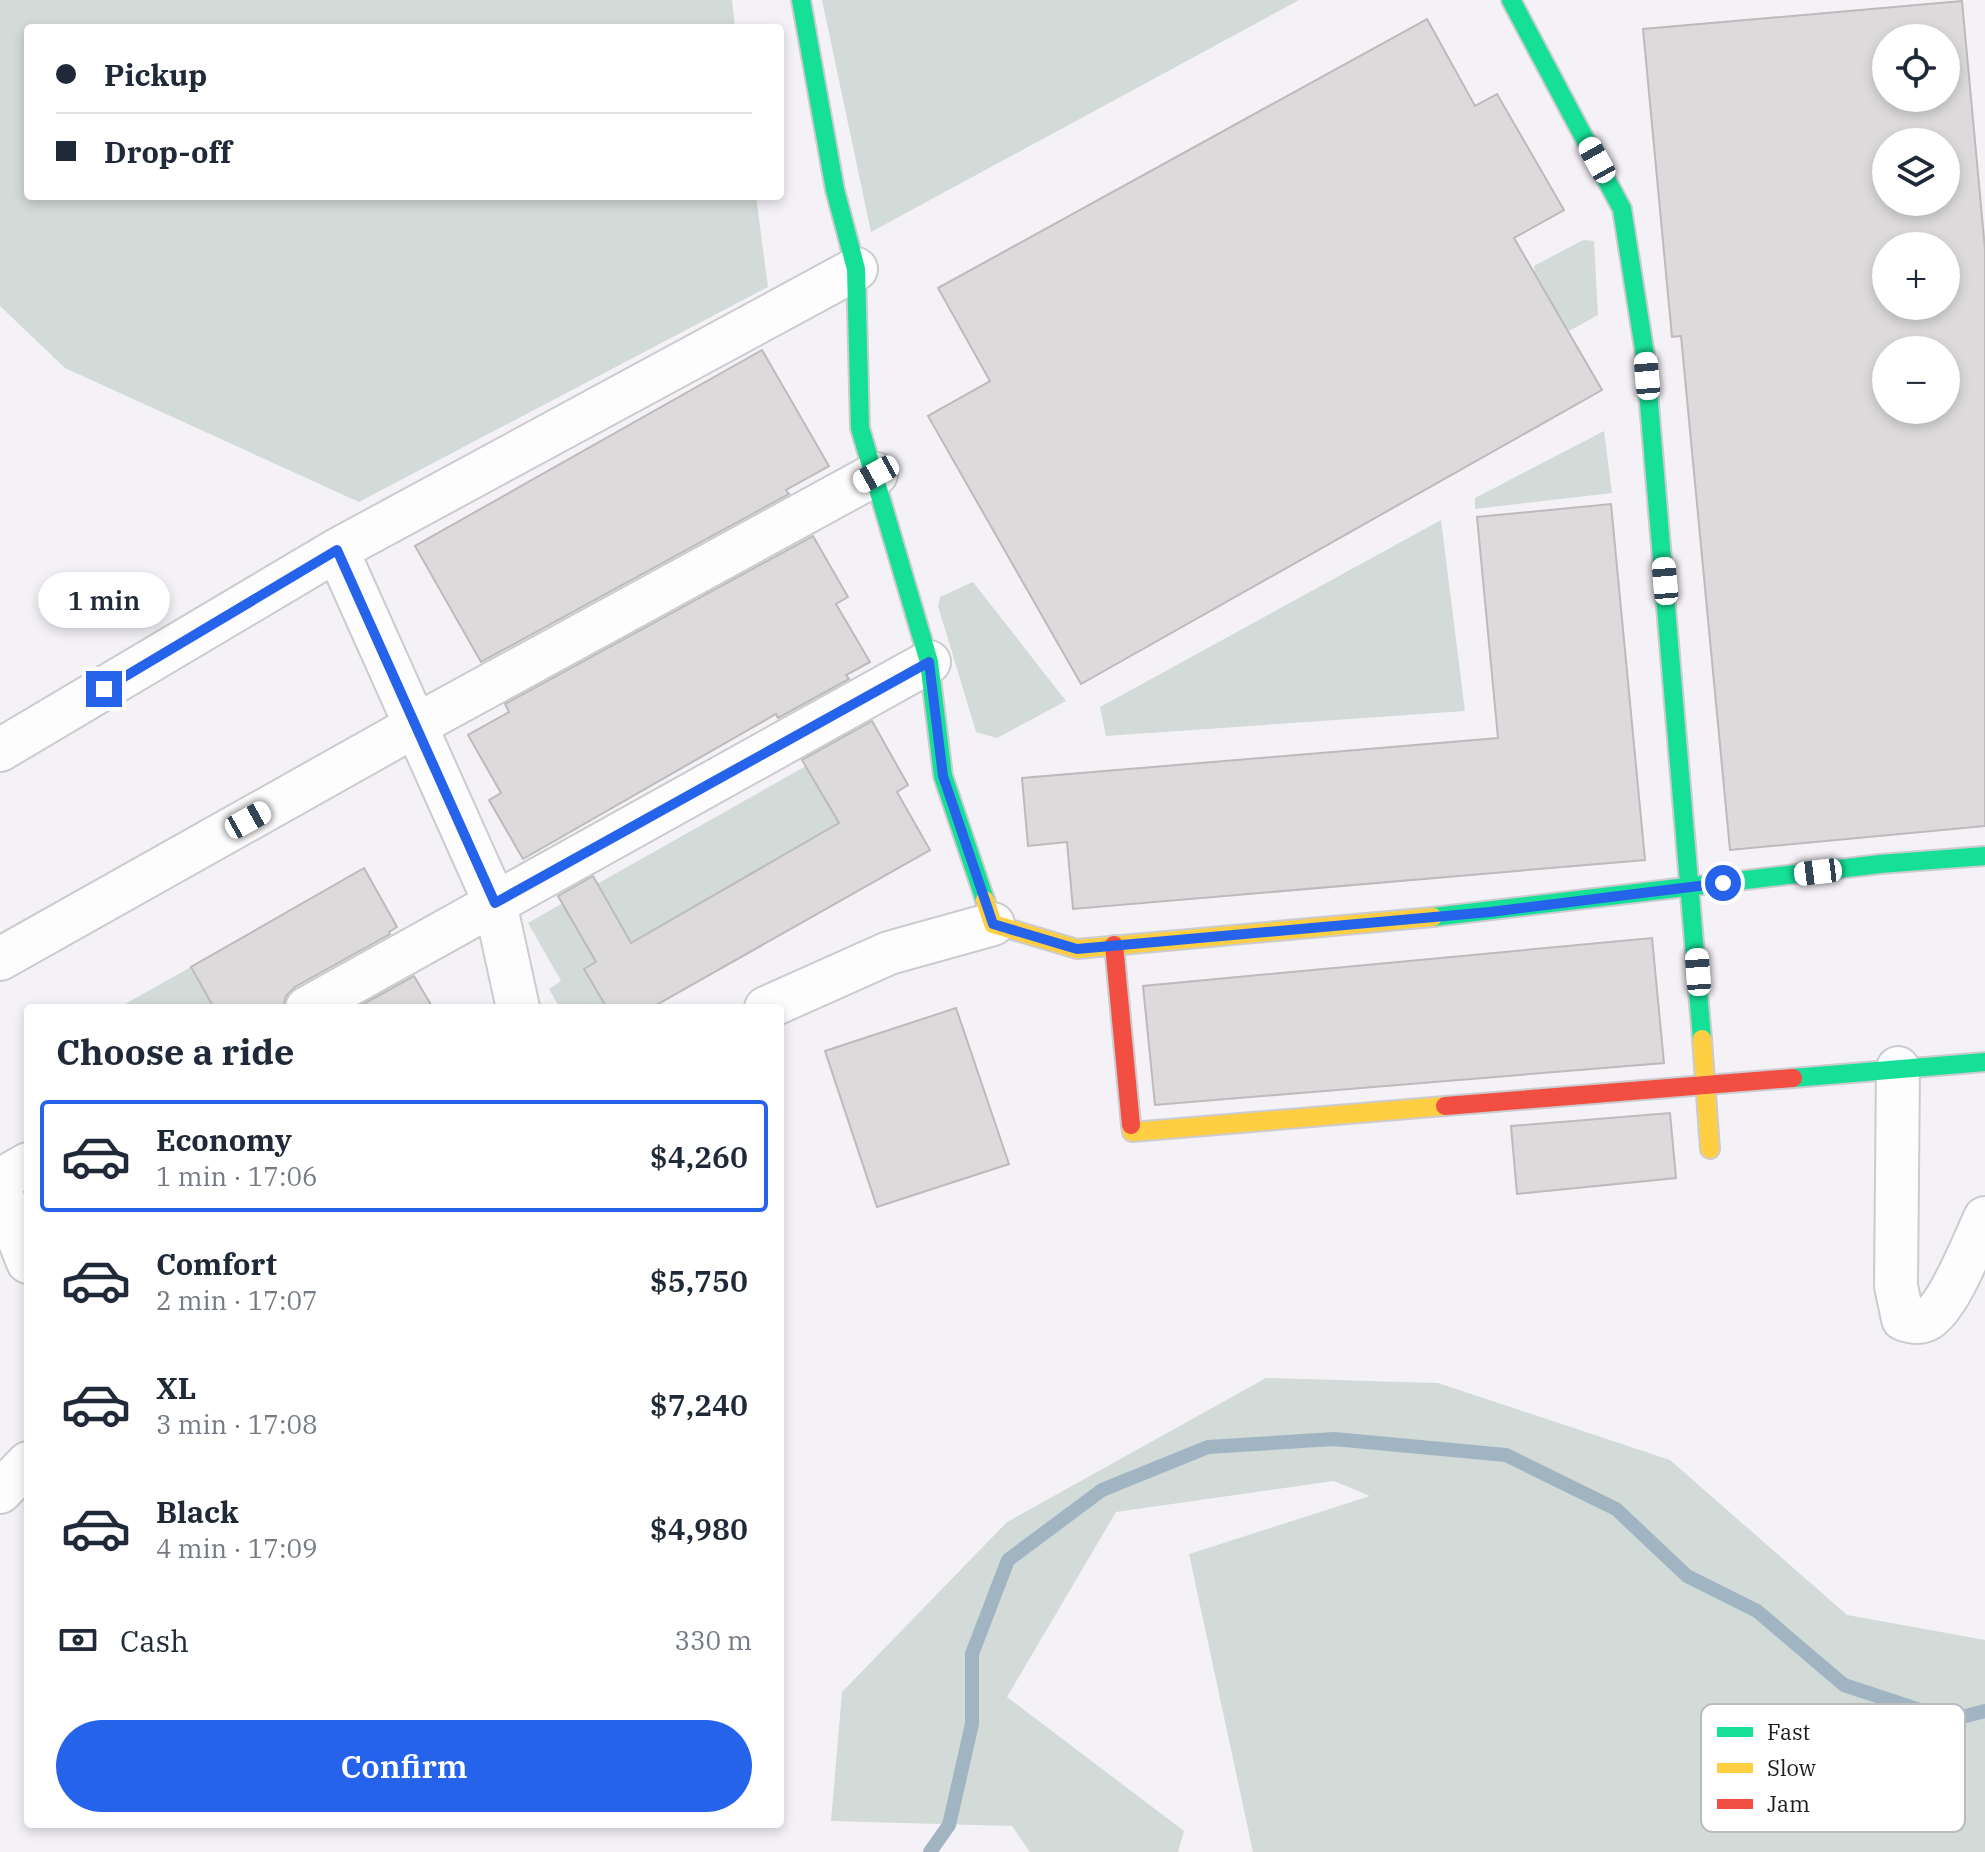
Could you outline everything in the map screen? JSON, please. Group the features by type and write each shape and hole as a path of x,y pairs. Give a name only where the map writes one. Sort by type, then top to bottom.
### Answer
{"street":[{"path":"801,0 835,190 856,269 860,428 929,662 943,776 993,924"},
{"path":"1511,0 1622,209 1645,355 1692,887 1710,1149"},
{"path":"0,750 337,550 856,269"},
{"path":"0,959 413,727 876,474"},
{"path":"337,550 413,727 495,903 517,1004"},
{"path":"314,1004 929,662"},
{"path":"775,1004 889,953 993,924 1077,949 1490,912 1880,864 1985,856"},
{"path":"1114,945 1132,1132 1985,1062"},
{"path":"1898,1068 1896,1286 1903,1319 1913,1323 1928,1319 1941,1304 1985,1218"},
{"path":"0,1180 24,1166"},
{"path":"0,1191 24,1252"},
{"path":"0,1492 24,1467"}],"shaded area":[{"path":"0,0 732,0 735,24 24,24 24,200 757,200 768,287 359,502 65,368 0,306"},
{"path":"822,0 1299,0 871,232"},
{"path":"1583,240 1594,241 1598,315 1569,331 1535,274 1534,266"},
{"path":"1604,431 1612,493 1475,509 1475,498"},
{"path":"1441,520 1465,711 1106,736 1100,707"},
{"path":"973,582 1066,701 997,738 976,732 938,606 940,597"},
{"path":"806,766 840,824 631,942 597,884"},
{"path":"563,903 596,962 584,969 605,1004 558,1004 549,989 561,981 528,923"},
{"path":"191,967 212,1004 125,1004"},
{"path":"1266,1378 1438,1383 1670,1460 1847,1615 1985,1640 1985,1852 1253,1852 1189,1554 1370,1496 1334,1481 1116,1512 1007,1697 1184,1831 1178,1852 1030,1852 1012,1826 831,1821 842,1692 1007,1522"}],"building":[{"path":"1962,1 1985,249 1985,826 1730,850 1681,336 1672,337 1643,29"},
{"path":"1427,19 1475,106 1497,94 1564,210 1514,238 1602,390 1081,684 928,416 990,381 938,288"},
{"path":"762,350 829,466 786,490 789,494 481,662 415,546"},
{"path":"1611,504 1645,860 1073,909 1067,842 1028,846 1022,778 1498,738 1477,517"},
{"path":"813,536 848,597 836,604 870,662 846,675 849,679 778,718 776,714 523,859 489,800 501,793 468,735 509,712 505,704"},
{"path":"872,721 908,785 897,792 930,850 658,1004 605,1004 584,969 596,962 558,896 593,876 631,943 839,823 802,760"},
{"path":"364,868 397,927 390,934 295,987 286,996 284,1004 212,1004 191,967"},
{"path":"1652,938 1664,1063 1155,1105 1143,986"},
{"path":"414,976 431,1004 363,1004"},
{"path":"956,1008 1009,1164 877,1207 825,1051"},
{"path":"1670,1113 1676,1178 1517,1194 1511,1126"}],"waterway":[{"path":"930,1852 949,1825 972,1724 972,1654 1008,1560 1102,1490 1208,1447 1334,1439 1506,1455 1616,1509 1687,1576 1757,1611 1844,1685 1902,1704"},
{"path":"1965,1716 1985,1711"}],"traffic: fast":[{"path":"801,0 835,190 856,269 860,428 929,662 943,776 985,900"},
{"path":"1511,0 1622,209 1645,355 1702,1039"},
{"path":"1433,917 1880,864 1985,856"},
{"path":"1793,1078 1985,1062"}],"traffic: slow":[{"path":"985,900 993,924 1077,949 1433,917"},
{"path":"1702,1039 1710,1149"},
{"path":"1131,1125 1132,1132 1445,1106"}],"traffic: jam":[{"path":"1114,945 1131,1125"},
{"path":"1445,1106 1793,1078"}],"route":[{"path":"104,689 337,550 413,727 495,903 929,662 943,776 993,924 1077,949 1490,912 1723,883"}]}
